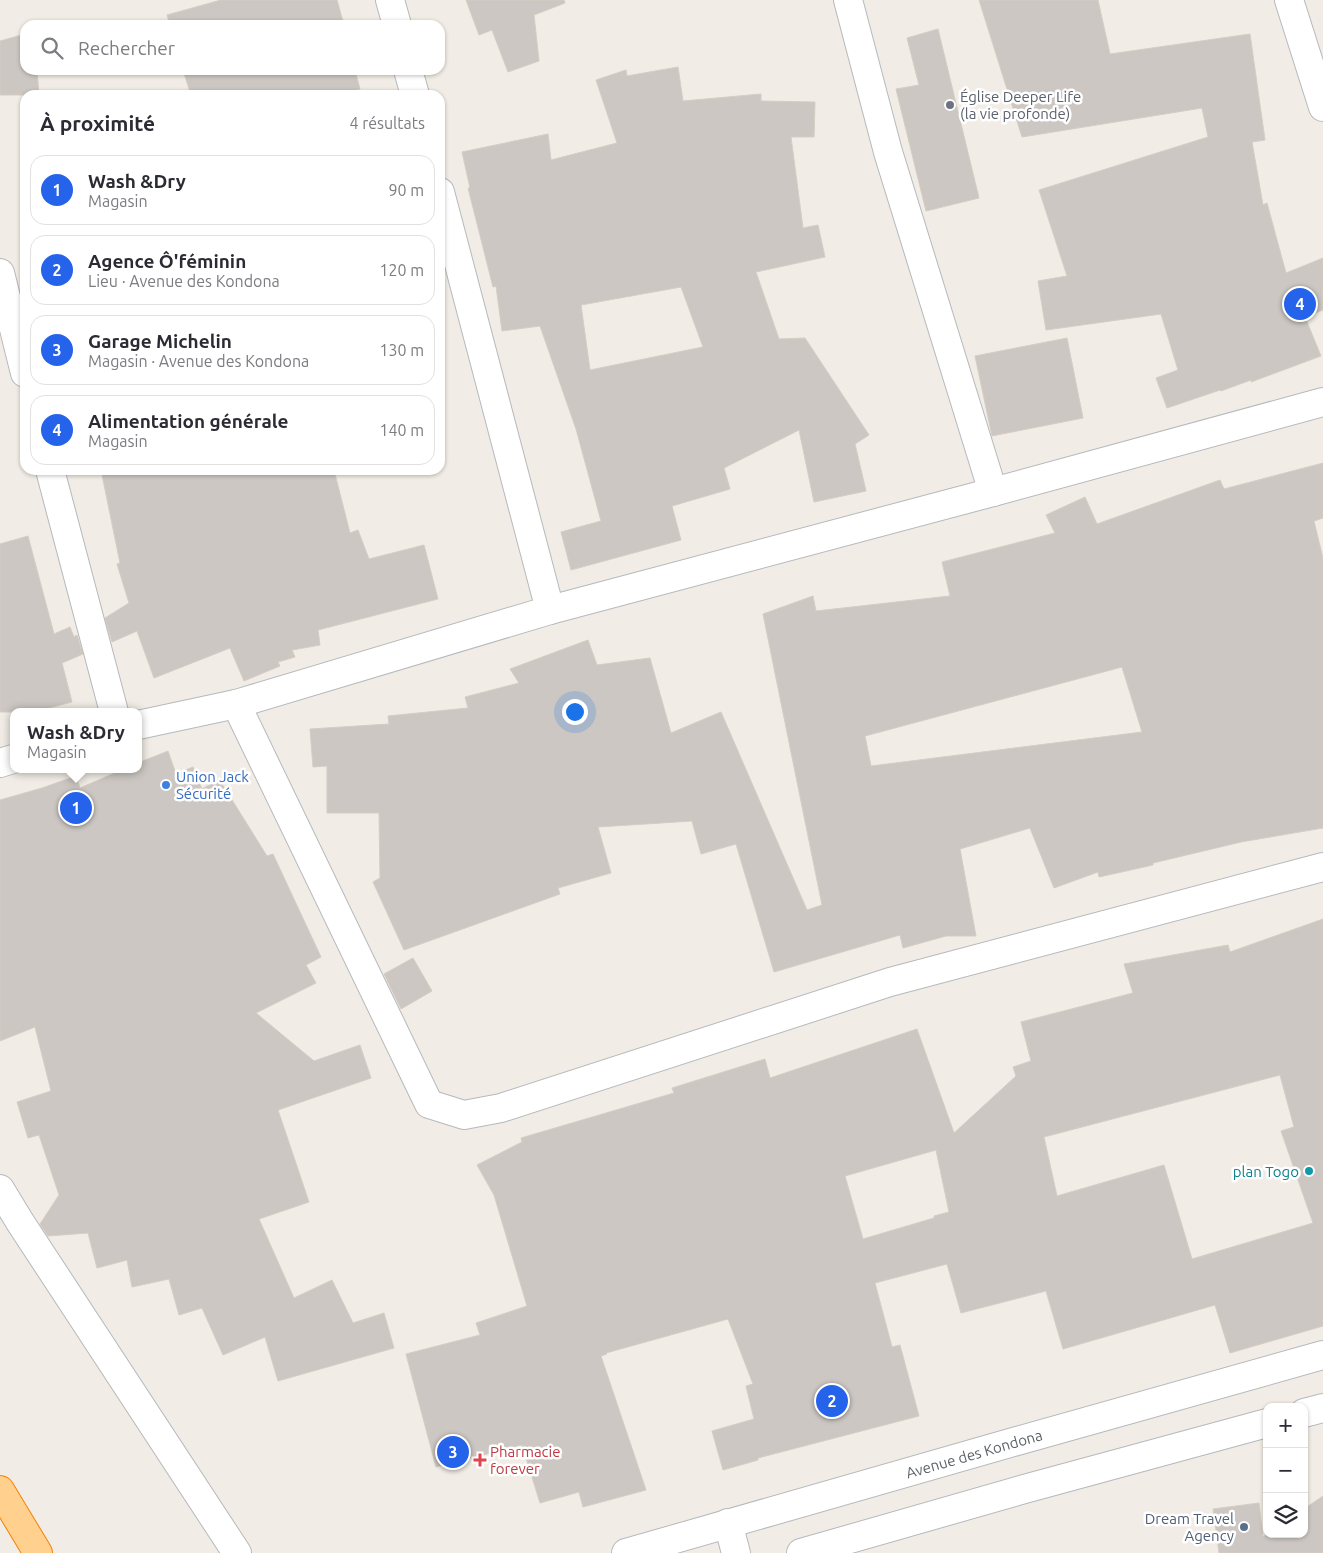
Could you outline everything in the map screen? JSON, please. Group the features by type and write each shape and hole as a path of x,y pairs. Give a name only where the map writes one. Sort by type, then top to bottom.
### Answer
{"highway":[{"path":"0,1490 38,1553"}],"street":[{"path":"390,0 396,20"},
{"path":"848,0 888,152 993,492"},
{"path":"1289,0 1323,107"},
{"path":"409,75 414,90"},
{"path":"445,211 550,610"},
{"path":"0,273 20,354"},
{"path":"142,725 236,704 550,610 1323,402"},
{"path":"51,475 113,708"},
{"path":"236,704 429,1104 464,1115 501,1108 890,982 1323,867"},
{"path":"0,1189 237,1553"},
{"name":"Avenue des Kondona","path":"626,1553 1323,1355"},
{"path":"1308,1412 1323,1408"},
{"path":"801,1553 1028,1488 1263,1424"},
{"path":"728,1523 736,1553"}],"building":[{"path":"221,0 337,0 343,20 168,20 167,15"},
{"path":"466,0 564,0 565,3 534,15 539,61 508,72 492,30 479,35"},
{"path":"979,0 1098,0 1110,54 1250,34 1265,140 1252,142 1263,205 1267,203 1286,273 1323,258 1323,310 1305,317 1321,356 1251,382 1251,380 1167,408 1156,378 1178,370 1161,314 1046,330 1038,281 1067,276 1039,190 1208,137 1202,108 1022,137"},
{"path":"938,29 979,198 926,211 896,89 919,85 907,38"},
{"path":"20,35 20,75 37,75 39,90 20,90 20,95 0,95 0,41"},
{"path":"678,67 683,101 761,94 761,101 815,102 814,137 791,137 803,228 818,225 825,257 756,272 779,339 805,338 869,435 855,444 866,491 814,502 799,430 724,468 730,489 672,506 681,540 571,570 561,532 601,521 576,429 540,326 502,331 496,286 493,287 468,188 470,188 462,152 548,134 551,160 617,143 596,80 626,70 627,76","holes":["681,287 703,347 590,370 581,305"]},
{"path":"185,75 356,75 360,89 355,90 189,90"},
{"path":"1067,338 1083,418 992,436 975,356"},
{"path":"1323,463 1323,518 1314,521 1323,558 1323,828 1241,842 1099,877 1098,872 1054,888 1030,828 960,849 976,936 946,936 903,948 900,935 774,972 736,844 701,854 692,821 598,827 611,873 558,888 560,894 404,950 373,882 380,878 379,813 327,813 327,766 313,767 310,729 389,724 388,716 468,708 465,697 519,683 510,669 588,640 597,665 650,658 671,733 721,712 807,910 822,905 763,614 813,596 816,611 950,596 942,562 1055,533 1046,515 1085,497 1097,524 1220,480 1224,489","holes":["1122,667 1142,732 871,766 865,736"]},
{"path":"102,475 335,475 350,533 358,530 369,559 424,545 438,599 318,630 320,645 292,650 295,657 278,662 280,666 244,681 230,648 154,678 137,631 112,642 105,618 129,603 117,564 120,563"},
{"path":"28,536 54,634 70,627 74,637 77,635 83,654 62,663 72,702 49,708 10,708 10,712 0,712 0,544"},
{"path":"168,751 176,774 193,767 202,789 219,779 267,856 273,854 321,957 306,965 316,983 256,1013 314,1061 360,1045 371,1078 278,1110 309,1202 259,1219 294,1298 332,1280 353,1323 384,1313 394,1348 278,1381 265,1337 223,1355 202,1308 179,1315 169,1279 132,1287 127,1260 97,1268 88,1233 48,1236 40,1224 59,1195 39,1135 28,1138 17,1102 51,1091 35,1027 0,1041 0,800 76,776 80,788 115,773 142,773 142,761"},
{"path":"1323,919 1323,1326 1230,1353 1215,1305 1063,1349 1046,1291 961,1313 947,1264 875,1283 892,1347 900,1345 919,1416 758,1458 758,1460 723,1470 712,1431 754,1419 746,1386 753,1384 728,1319 601,1356 646,1490 583,1507 579,1492 540,1503 522,1445 436,1467 406,1354 480,1335 476,1323 527,1306 494,1195 477,1165 522,1142 521,1138 674,1093 672,1088 765,1059 770,1078 917,1029 954,1133 1016,1076 1013,1067 1031,1061 1021,1022 1133,993 1124,964 1228,945 1230,952","holes":["1280,1075 1294,1127 1281,1131 1313,1223 1192,1259 1164,1165 1057,1196 1044,1137","936,1150 949,1212 863,1239 845,1176"]},
{"path":"413,958 432,991 401,1009 384,974"},
{"path":"1323,1496 1323,1553 1219,1553 1213,1509 1259,1503 1263,1538 1308,1538 1308,1506"}],"place":[{"name":"Église Deeper Life (la vie profonde)","path":"950,105"},
{"name":"Alimentation générale","path":"1300,304"},
{"name":"Union Jack Sécurité","path":"166,785"},
{"name":"Wash &Dry","path":"76,808"},
{"name":"plan Togo","path":"1309,1171"},
{"name":"Agence Ô'féminin","path":"832,1401"},
{"name":"Garage Michelin","path":"453,1452"},
{"name":"Pharmacie forever","path":"480,1460"},
{"name":"Dream Travel Agency","path":"1244,1527"}]}
